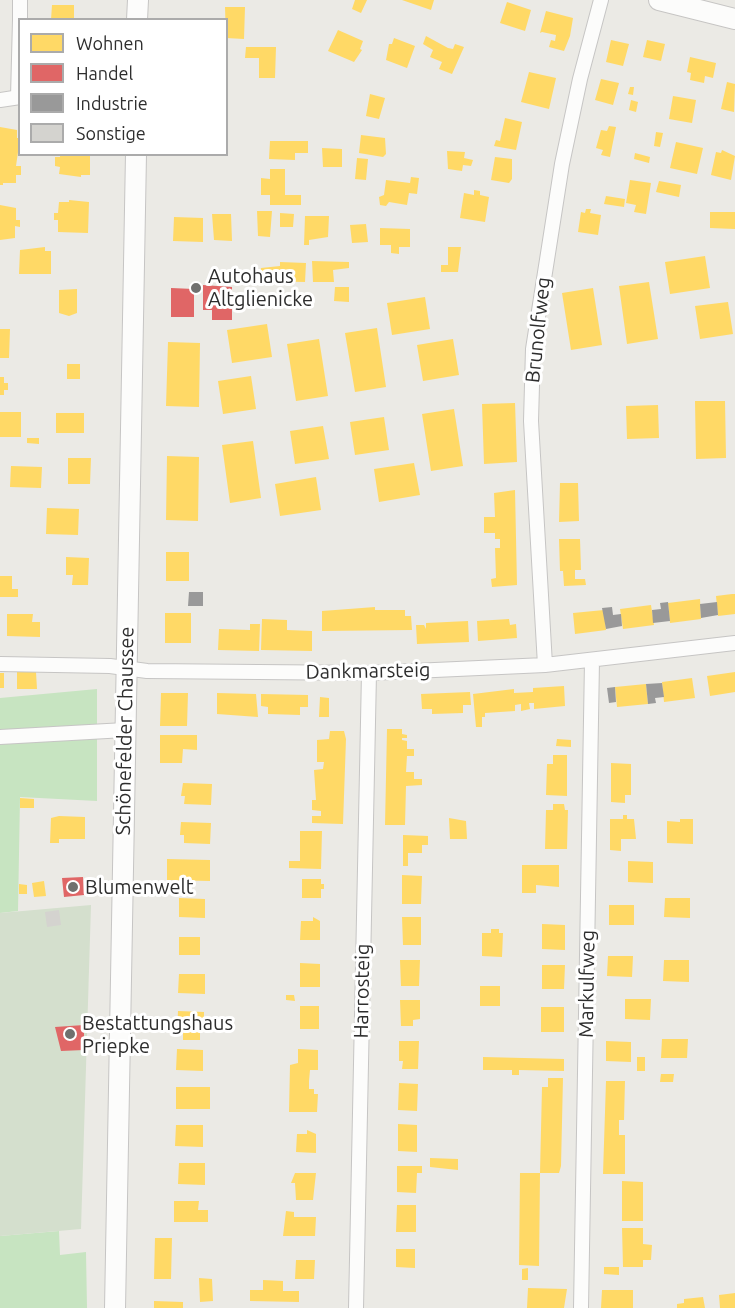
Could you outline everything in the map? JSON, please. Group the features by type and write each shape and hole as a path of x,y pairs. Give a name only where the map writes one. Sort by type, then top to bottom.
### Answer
{"main road":[{"path":"659,0 735,19"},
{"name":"Schönefelder Chaussee","path":"115,1308 136,156"}],"street":[{"path":"20,0 20,18"},
{"name":"Brunolfweg","path":"545,665 531,422 533,349 562,164 580,80 601,0"},
{"path":"0,99 18,97"},
{"name":"Dankmarsteig","path":"0,664 110,666 126,670 369,673 545,665 735,643"},
{"name":"Markulfweg","path":"581,1308 592,661"},
{"name":"Harrosteig","path":"356,1308 369,673"},
{"path":"0,737 125,730"}],"green space":[{"path":"97,689 97,801 20,797 18,911 0,913 0,698"},
{"path":"91,905 81,1229 0,1236 0,913"},
{"path":"59,1231 60,1255 86,1252 87,1308 0,1308 0,1236"}],"building: Wohnen":[{"path":"355,0 367,0 361,13 352,9"},
{"path":"402,0 434,0 431,10"},
{"path":"507,2 531,10 525,31 500,23"},
{"path":"52,5 74,5 74,18 51,18"},
{"path":"225,7 245,7 244,39 228,38 228,18 225,18"},
{"path":"546,11 573,18 570,36 564,51 549,47 551,40 555,41 556,35 540,33"},
{"path":"338,30 363,41 360,49 362,50 354,62 328,51"},
{"path":"426,36 448,48 453,49 455,44 464,47 452,74 439,69 442,62 430,57 433,50 423,44"},
{"path":"394,38 415,46 407,68 386,60 389,44 392,44"},
{"path":"611,40 629,44 623,66 606,62"},
{"path":"647,40 665,44 661,61 643,57"},
{"path":"246,47 276,47 275,78 259,78 259,58 245,58"},
{"path":"690,57 716,63 713,78 705,76 704,83 690,80 691,73 687,72"},
{"path":"529,72 556,78 549,109 521,102"},
{"path":"601,79 619,83 613,105 595,100"},
{"path":"727,82 735,84 734,112 721,109"},
{"path":"630,87 634,87 633,95 628,94"},
{"path":"370,94 385,98 379,119 366,116"},
{"path":"673,96 696,100 692,123 669,119"},
{"path":"631,100 638,102 636,112 629,110"},
{"path":"505,118 522,122 516,150 494,146 496,140 500,141"},
{"path":"609,126 616,127 610,157 601,155 603,150 596,148 601,130 607,131"},
{"path":"0,127 17,130 16,166 21,166 21,175 16,175 16,183 0,185"},
{"path":"656,132 663,133 660,147 654,146"},
{"path":"361,135 385,138 386,154 383,157 359,153"},
{"path":"270,141 308,141 308,153 295,153 295,160 269,159"},
{"path":"676,142 703,148 697,174 670,168"},
{"path":"322,148 342,149 342,167 323,167"},
{"path":"722,150 735,156 731,180 711,175 716,152 721,153"},
{"path":"447,151 465,152 464,158 473,160 471,166 463,165 462,171 448,169"},
{"path":"635,153 650,157 649,163 634,159"},
{"path":"90,156 90,175 81,175 81,177 59,174 60,167 55,166 55,157"},
{"path":"495,157 512,159 512,179 509,183 491,180"},
{"path":"357,158 368,159 366,180 355,179"},
{"path":"270,169 285,169 285,195 301,195 301,205 270,205 270,195 261,195 261,178 270,179"},
{"path":"411,177 419,178 417,194 409,193 407,205 389,202 386,206 380,205 379,197 384,195 386,180 410,183"},
{"path":"630,180 651,183 646,214 634,212 636,205 626,203"},
{"path":"659,181 681,185 679,197 656,192"},
{"path":"474,190 480,191 480,195 489,197 485,222 460,218 464,193 474,195"},
{"path":"606,196 625,199 624,207 604,204"},
{"path":"69,200 89,202 88,233 58,232 58,220 54,220 54,213 58,213 59,202 69,202"},
{"path":"0,205 16,208 16,220 20,220 20,227 15,226 15,238 0,240"},
{"path":"586,209 591,209 590,213 601,215 598,235 578,232 581,212 585,213"},
{"path":"257,211 272,211 270,237 258,236"},
{"path":"710,212 735,212 735,229 710,228"},
{"path":"280,213 294,214 293,227 280,227"},
{"path":"212,214 231,214 232,241 214,240"},
{"path":"305,216 329,216 328,237 309,240 309,245 304,245"},
{"path":"174,217 203,218 203,242 173,241"},
{"path":"366,224 368,242 352,243 350,225"},
{"path":"380,228 410,229 410,247 399,247 399,254 391,253 391,245 380,245"},
{"path":"45,247 45,251 51,251 51,274 19,274 20,250"},
{"path":"448,247 461,247 458,272 441,272 441,265 448,265"},
{"path":"705,256 710,288 670,294 665,262"},
{"path":"312,261 349,262 349,268 333,270 334,282 313,282"},
{"path":"280,262 306,263 305,282 260,281 261,268 280,266"},
{"path":"649,282 658,339 627,344 619,286"},
{"path":"335,287 349,287 349,302 334,301"},
{"path":"593,288 602,345 571,350 562,293"},
{"path":"77,289 77,313 69,316 59,313 59,290"},
{"path":"425,297 430,329 392,335 387,303"},
{"path":"728,302 733,334 700,339 695,306"},
{"path":"267,324 272,357 232,363 227,330"},
{"path":"377,328 386,387 355,392 345,333"},
{"path":"0,329 10,329 9,358 0,358"},
{"path":"319,339 328,396 296,401 287,344"},
{"path":"453,339 459,375 423,381 417,345"},
{"path":"168,342 200,343 199,407 166,406"},
{"path":"67,364 80,364 80,379 67,379"},
{"path":"251,376 256,409 223,414 218,381"},
{"path":"0,377 4,377 4,383 8,383 8,390 4,390 4,395 0,395"},
{"path":"695,401 725,401 726,458 696,459"},
{"path":"515,403 517,462 484,464 482,404"},
{"path":"658,405 659,438 627,439 626,406"},
{"path":"454,409 463,466 431,471 422,414"},
{"path":"0,412 21,412 21,437 0,437"},
{"path":"56,413 84,413 84,433 56,433"},
{"path":"384,417 389,450 355,455 350,422"},
{"path":"323,426 329,459 295,464 290,431"},
{"path":"27,438 39,438 39,444 27,443"},
{"path":"253,441 261,498 230,503 222,445"},
{"path":"167,456 199,457 198,521 166,520"},
{"path":"68,458 91,458 90,484 68,484"},
{"path":"414,463 420,495 379,502 374,469"},
{"path":"11,466 42,467 41,488 10,487"},
{"path":"316,477 321,510 280,516 275,484"},
{"path":"560,483 578,483 579,521 559,522"},
{"path":"515,490 517,585 492,587 491,579 496,578 495,548 500,548 500,539 495,539 495,533 484,533 484,517 495,517 494,493"},
{"path":"47,508 79,509 78,535 46,534"},
{"path":"559,539 580,539 581,570 575,570 575,579 585,579 586,585 564,586 563,571 560,571"},
{"path":"166,552 189,552 189,581 166,581"},
{"path":"66,557 89,558 88,585 72,585 73,575 66,575"},
{"path":"0,576 12,576 12,589 18,589 18,597 0,597"},
{"path":"735,594 735,614 718,616 716,596"},
{"path":"700,599 701,619 670,623 668,603"},
{"path":"651,605 654,625 623,629 620,609"},
{"path":"375,607 375,610 405,610 405,616 411,616 412,630 322,631 322,611"},
{"path":"604,610 606,630 575,634 573,613"},
{"path":"165,613 191,613 191,643 165,643"},
{"path":"7,614 33,614 32,622 40,622 40,637 7,636"},
{"path":"262,619 287,620 287,630 312,631 312,651 261,650"},
{"path":"509,619 510,625 516,624 517,638 478,641 477,621"},
{"path":"468,621 469,642 417,644 416,625 424,625 426,629 426,623"},
{"path":"250,624 260,624 259,651 218,650 219,629 250,630"},
{"path":"17,672 36,672 37,689 17,689"},
{"path":"735,672 735,692 710,696 707,676"},
{"path":"0,673 4,673 4,688 0,688"},
{"path":"692,678 695,698 664,702 662,682"},
{"path":"646,684 648,704 617,707 615,687"},
{"path":"564,686 565,706 534,709 534,703 529,703 530,709 521,711 521,704 515,705 515,711 485,713 485,717 482,717 482,727 476,727 473,694 514,689 514,693 533,692 533,688"},
{"path":"470,692 471,705 463,705 463,713 432,714 432,709 422,709 421,694"},
{"path":"161,693 188,693 187,726 160,726"},
{"path":"217,693 256,694 258,717 217,714"},
{"path":"261,694 308,695 308,707 300,707 300,715 268,714 268,707 261,706"},
{"path":"320,697 329,698 329,717 319,717"},
{"path":"387,729 402,729 402,734 407,735 407,738 402,738 402,740 407,741 407,749 414,749 414,756 407,756 406,772 414,772 414,779 422,779 422,785 406,786 405,825 385,825"},
{"path":"330,731 344,731 346,739 343,824 312,823 312,816 321,816 321,811 312,810 312,800 316,800 314,770 323,769 324,762 317,762 317,740 329,739"},
{"path":"160,735 197,735 197,750 183,749 182,763 160,763"},
{"path":"557,739 571,740 571,747 556,746"},
{"path":"553,755 567,755 567,796 546,795 547,764 553,764"},
{"path":"611,763 631,764 631,795 625,795 625,803 611,802"},
{"path":"183,783 212,784 211,805 184,804 185,796 181,796"},
{"path":"20,798 34,799 34,808 20,808"},
{"path":"553,804 564,804 565,810 568,810 567,849 545,849 546,810 553,810"},
{"path":"623,815 627,815 627,819 634,819 636,839 621,839 621,851 610,850 610,819 623,819"},
{"path":"85,817 85,839 59,839 59,843 50,843 51,818"},
{"path":"449,818 466,821 467,839 450,839"},
{"path":"680,819 693,819 693,844 667,843 667,821 680,822"},
{"path":"181,822 211,823 210,844 184,843 184,835 180,835"},
{"path":"300,831 322,831 321,869 289,868 289,861 300,861"},
{"path":"403,835 428,836 428,845 422,845 422,853 408,853 408,866 403,866"},
{"path":"167,859 210,860 210,881 167,880"},
{"path":"628,861 653,862 653,883 628,882"},
{"path":"522,865 559,865 559,887 536,885 536,893 522,893"},
{"path":"402,875 422,876 421,904 402,904"},
{"path":"302,879 321,879 324,889 321,889 321,898 302,898"},
{"path":"44,881 46,896 34,897 32,883"},
{"path":"19,884 27,885 27,894 19,894"},
{"path":"179,898 205,899 205,918 179,917"},
{"path":"665,898 690,898 690,918 664,917"},
{"path":"609,905 634,905 634,925 609,925"},
{"path":"313,917 320,921 320,940 300,940 301,921 313,921"},
{"path":"402,917 421,917 421,945 403,945"},
{"path":"542,924 565,925 565,950 542,949"},
{"path":"491,929 499,929 499,933 503,933 502,957 482,956 482,933 491,933"},
{"path":"179,937 200,937 200,955 179,955"},
{"path":"608,956 633,956 632,977 607,976"},
{"path":"400,960 420,960 419,986 401,986"},
{"path":"664,960 689,960 689,982 663,981"},
{"path":"300,963 320,964 320,987 300,987"},
{"path":"542,965 565,965 564,989 542,989"},
{"path":"179,974 205,974 205,994 178,993"},
{"path":"480,986 500,986 500,1006 480,1006"},
{"path":"286,995 294,995 295,1001 286,1000"},
{"path":"625,999 651,999 650,1020 625,1019"},
{"path":"400,1000 420,1000 420,1019 413,1020 413,1026 401,1026"},
{"path":"300,1006 319,1006 319,1029 300,1029"},
{"path":"541,1007 564,1007 564,1032 541,1032"},
{"path":"178,1011 204,1012 204,1032 200,1032 200,1040 183,1040 183,1032 177,1032"},
{"path":"662,1039 688,1039 687,1058 661,1058"},
{"path":"399,1041 419,1041 418,1069 402,1069 403,1061 399,1061"},
{"path":"606,1041 631,1042 631,1062 606,1061"},
{"path":"177,1049 203,1050 203,1071 176,1070"},
{"path":"298,1049 318,1050 318,1070 310,1070 309,1081 309,1089 314,1089 314,1094 318,1094 317,1112 289,1112 290,1065 298,1063"},
{"path":"483,1057 564,1059 564,1071 519,1070 519,1075 512,1075 512,1070 483,1070"},
{"path":"637,1057 645,1057 645,1071 637,1071"},
{"path":"661,1074 674,1074 673,1082 660,1082"},
{"path":"548,1078 563,1078 561,1166 559,1173 540,1173 542,1087 548,1087"},
{"path":"606,1081 625,1081 624,1120 619,1120 619,1135 625,1135 625,1174 603,1174"},
{"path":"399,1083 418,1084 417,1111 398,1110"},
{"path":"176,1087 210,1087 210,1109 176,1109"},
{"path":"398,1124 417,1125 417,1152 398,1151"},
{"path":"176,1125 203,1125 203,1147 175,1146"},
{"path":"307,1130 316,1134 316,1153 296,1152 297,1134 307,1134"},
{"path":"430,1158 458,1159 458,1170 430,1167"},
{"path":"179,1163 205,1163 205,1185 178,1184"},
{"path":"397,1166 422,1166 422,1173 417,1173 416,1193 397,1192"},
{"path":"295,1173 316,1173 313,1200 296,1200 295,1183 291,1183"},
{"path":"520,1173 540,1173 539,1266 519,1265"},
{"path":"622,1181 643,1182 643,1221 622,1221"},
{"path":"174,1201 199,1201 198,1210 208,1210 208,1222 174,1222"},
{"path":"397,1205 416,1205 416,1232 396,1232"},
{"path":"286,1211 294,1212 294,1217 316,1217 315,1236 283,1236"},
{"path":"622,1228 643,1228 643,1244 652,1245 651,1260 643,1260 643,1267 623,1267"},
{"path":"155,1238 172,1238 171,1279 154,1279"},
{"path":"396,1249 415,1249 415,1268 396,1267"},
{"path":"296,1260 315,1260 314,1279 295,1279"},
{"path":"604,1267 619,1267 619,1275 604,1274"},
{"path":"528,1268 528,1280 522,1280 522,1269"},
{"path":"199,1278 212,1279 213,1301 200,1302"},
{"path":"263,1280 283,1281 283,1291 299,1291 299,1302 250,1301 250,1290 263,1290"},
{"path":"528,1288 567,1289 564,1308 527,1308"},
{"path":"602,1290 633,1290 633,1308 601,1308"},
{"path":"735,1293 735,1308 720,1308 719,1295"},
{"path":"703,1297 705,1308 677,1308 677,1304 684,1303 684,1299"},
{"path":"154,1301 183,1302 183,1308 154,1308"}],"building: Handel":[{"path":"203,285 232,287 232,320 212,320 212,310 203,310"},
{"path":"171,288 194,289 194,317 171,317"},
{"name":"Blumenwelt","path":"83,877 84,895 64,897 62,878"},
{"name":"Bestattungshaus Priepke","path":"84,1025 84,1050 61,1051 55,1027"}],"building: Industrie":[{"path":"189,592 203,592 203,606 188,606"},
{"path":"668,602 670,621 653,623 652,610 661,609 660,603"},
{"path":"717,602 718,615 701,618 700,604"},
{"path":"612,607 613,615 621,614 622,626 606,629 602,608"},
{"path":"662,683 664,697 655,698 656,703 648,704 646,684"},
{"path":"615,687 616,702 609,703 607,688"}],"building: Sonstige":[{"path":"59,910 61,925 47,927 45,912"}],"place":[{"name":"Autohaus Altglienicke","path":"196,288"},
{"name":"Blumenwelt","path":"73,887"},
{"name":"Bestattungshaus Priepke","path":"70,1034"}]}
